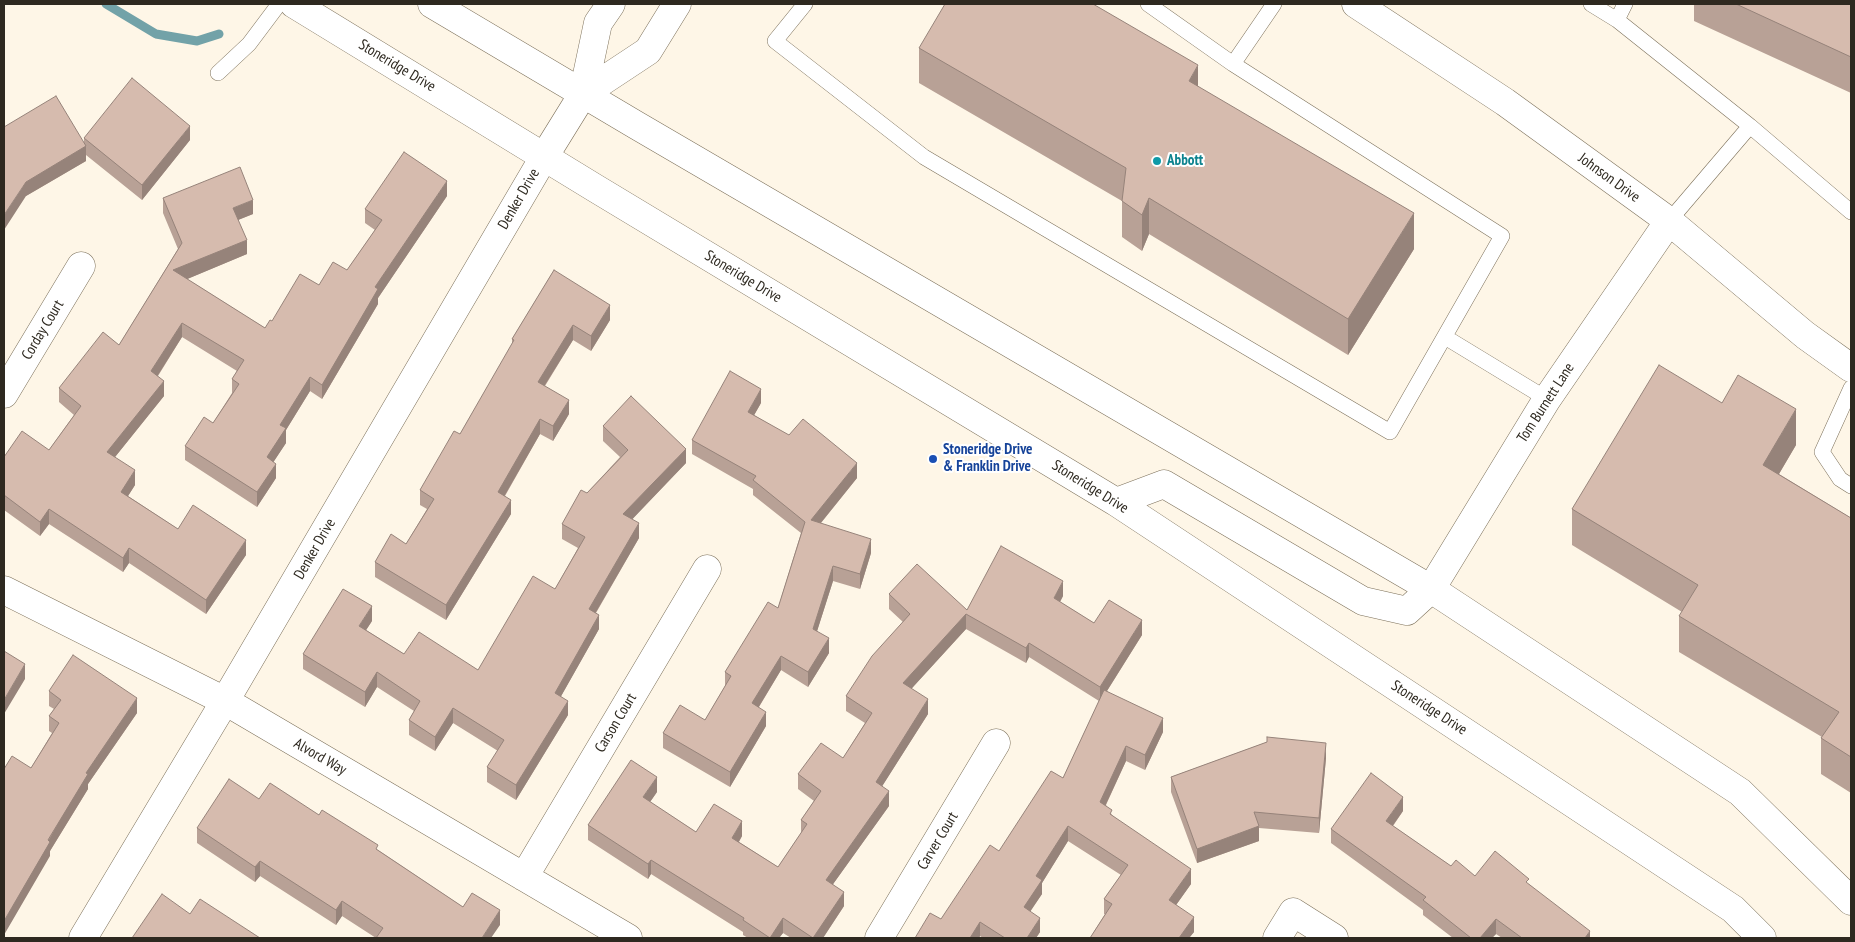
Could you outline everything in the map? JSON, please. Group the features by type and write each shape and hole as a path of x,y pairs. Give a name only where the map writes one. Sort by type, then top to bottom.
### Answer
{"street":[{"name":"Stoneridge Drive","path":"294,4 1116,502 1733,909 1762,938"},
{"path":"432,4 1431,589 1740,792 1851,901"},
{"path":"583,94 598,23 611,4"},
{"path":"583,94 648,51 677,4"},
{"name":"Johnson Drive","path":"1356,4 1505,102 1668,221 1805,335 1851,368"},
{"name":"Denker Drive","path":"83,938 583,94"},
{"name":"Tom Burnett Lane","path":"1116,502 1164,484 1363,602 1407,611 1431,589 1547,399 1668,221"},
{"name":"Corday Court","path":"4,394 82,266"},
{"name":"Carson Court","path":"524,877 707,569"},
{"name":"Alvord Way","path":"4,590 225,701 628,938"},
{"name":"Carver Court","path":"879,938 996,744"},
{"path":"1277,938 1293,912 1334,938"}],"lane":[{"path":"218,73 249,44 279,4"},
{"path":"805,4 775,41 924,157 1390,432 1502,236 1233,64 1148,4"},
{"path":"1233,64 1274,4"},
{"path":"1591,4 1617,20 1750,126 1851,212"},
{"path":"1617,20 1625,4"},
{"path":"1668,221 1750,126"},
{"path":"1445,337 1547,399"},
{"path":"1851,388 1822,452 1840,479 1851,486"}],"building":[{"name":"Abbott","path":"945,4 1093,4 1198,65 1189,81 1414,213 1348,319 1149,198 1142,215 1122,201 1126,168 919,48"},
{"path":"1736,4 1851,4 1851,57"},
{"path":"132,78 190,126 142,185 84,138"},
{"path":"56,96 86,146 26,182 4,215 4,127"},
{"path":"404,152 447,181 375,287 378,289 322,385 310,377 280,425 286,428 267,457 276,464 257,492 185,446 204,417 213,423 239,384 232,379 244,360 182,323 151,371 164,381 107,452 135,470 121,492 178,529 193,505 246,540 206,600 129,548 123,558 49,509 40,522 4,495 4,457 22,431 49,450 81,406 59,388 103,332 119,345 182,243 163,198 240,167 253,200 233,208 247,240 173,270 265,328 270,320 272,321 300,274 319,285 333,262 347,270 382,220 365,209"},
{"path":"554,270 610,305 591,336 573,325 538,382 569,400 553,426 540,419 498,492 511,500 446,605 375,562 391,534 406,544 434,499 420,490 454,431 460,434 514,340 512,339"},
{"path":"1659,365 1722,403 1738,375 1796,409 1763,465 1851,518 1851,757 1821,738 1839,712 1679,616 1698,585 1572,509"},
{"path":"730,371 761,389 748,412 789,435 803,419 857,463 811,520 871,539 860,574 833,566 813,629 829,638 808,672 781,656 752,703 766,712 730,772 663,733 680,705 705,720 731,676 725,672 768,602 778,608 805,522 753,480 756,476 692,440"},
{"path":"631,396 686,449 623,514 639,523 589,609 599,615 555,693 568,701 516,785 487,767 504,740 453,708 435,737 409,720 420,701 377,672 365,692 303,654 343,589 372,606 359,626 404,654 419,632 478,670 533,576 555,589 585,537 562,524 581,490 587,493 628,450 603,426"},
{"path":"1001,546 1063,581 1054,598 1094,623 1109,600 1142,620 1100,687 1029,643 1026,648 966,614 903,683 928,699 876,782 889,791 826,880 844,892 813,938 783,918 770,938 743,920 744,918 651,860 648,864 588,825 631,760 657,777 643,797 696,832 714,804 742,821 732,838 778,867 807,824 801,820 821,791 798,774 821,743 843,758 872,713 846,696 872,656 910,614 889,594 917,564 967,610"},
{"path":"4,651 25,664 4,700"},
{"path":"73,655 137,698 86,773 88,774 48,840 50,842 4,921 4,769 12,756 31,768 59,723 49,716 61,700 49,691"},
{"path":"1104,690 1163,718 1145,755 1126,746 1100,802 1112,810 1110,814 1191,869 1169,900 1194,917 1179,938 1090,938 1112,904 1104,899 1128,865 1068,826 1036,876 1042,880 1024,907 1040,918 1027,938 1005,938 980,922 970,938 915,938 930,913 941,919 990,845 999,851 1051,771 1063,778"},
{"path":"1267,737 1326,743 1319,818 1254,812 1259,826 1197,849 1171,777 1267,742"},
{"path":"1371,773 1403,797 1386,821 1451,866 1456,860 1475,876 1495,851 1529,879 1526,882 1590,931 1585,938 1522,938 1496,919 1480,938 1471,938 1423,900 1426,897 1331,829"},
{"path":"229,779 259,799 270,783 319,815 322,810 378,845 376,849 463,907 472,893 500,910 482,938 376,938 383,928 342,901 336,910 260,861 255,867 197,828"},
{"path":"162,894 190,914 200,899 260,938 132,938"}],"waterway":[{"path":"106,4 156,34 197,41 219,34"}],"place":[{"name":"Abbott","path":"1157,161"},
{"name":"Stoneridge Drive & Franklin Drive","path":"933,459"}]}
